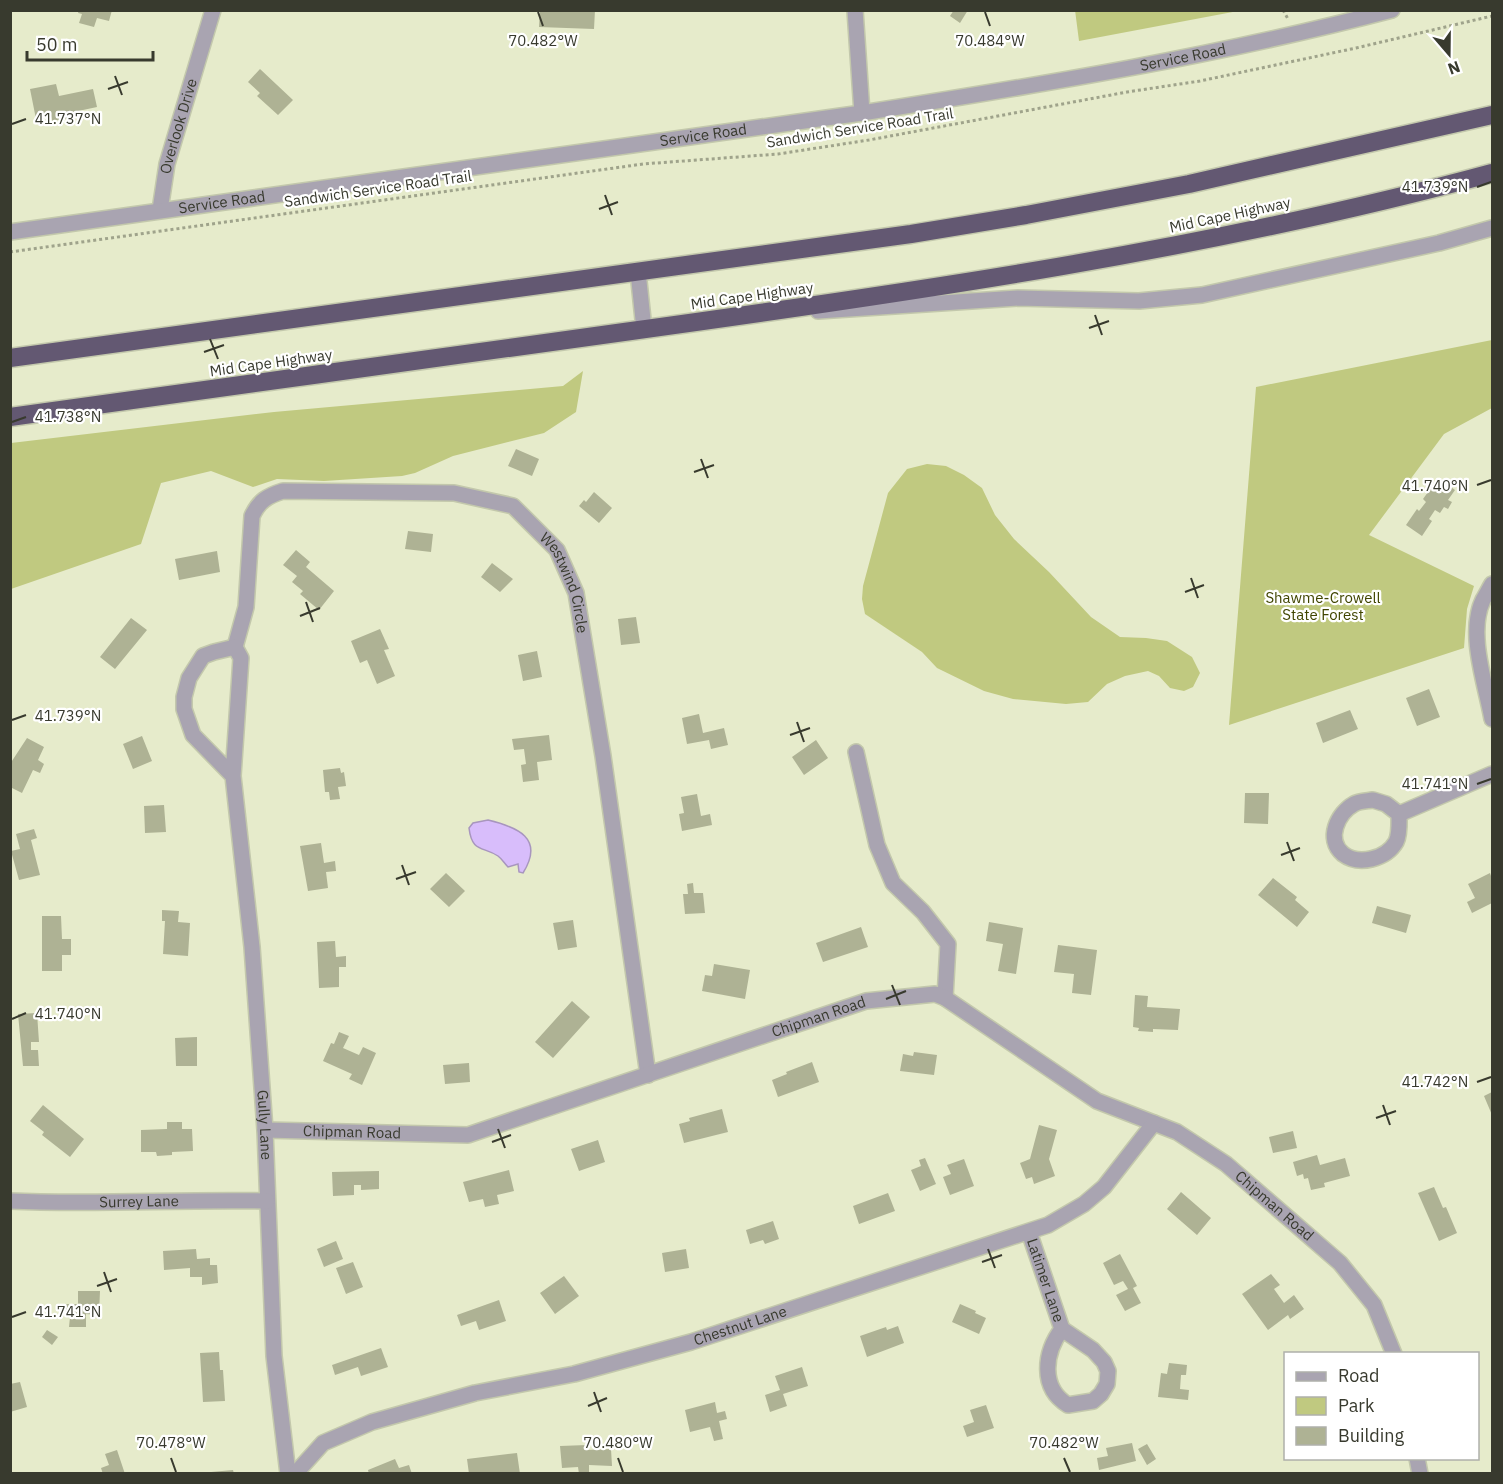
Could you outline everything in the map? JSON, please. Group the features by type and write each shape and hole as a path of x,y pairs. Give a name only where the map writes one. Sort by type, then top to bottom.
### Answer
{"highway":[{"path":"10,358 911,234 1201,182 1492,115"},
{"name":"Mid Cape Highway","path":"10,417 770,312 1037,271 1246,231 1445,186 1492,173"}],"street":[{"name":"Overlook Drive","path":"160,210 160,197 167,164 213,10"},
{"path":"855,10 862,113"},
{"name":"Service Road","path":"10,232 862,113 1175,60 1297,34 1392,10"},
{"path":"770,312 843,311 1018,298 1139,301 1202,295 1439,243 1492,228"},
{"path":"638,272 644,329"},
{"name":"Westwind Circle","path":"235,647 246,607 252,516 267,496 283,491 454,493 513,506 557,550 576,593 603,756 648,1075"},
{"path":"1492,584 1482,602 1476,626 1477,643 1492,719"},
{"path":"233,776 193,735 184,710 184,698 189,678 202,656 235,647"},
{"name":"Gully Lane","path":"235,647 242,658 233,776 252,947 265,1130 274,1356 288,1473"},
{"path":"856,752 877,845 893,883 924,912 948,944 945,998"},
{"path":"1399,814 1492,774"},
{"path":"1372,800 1386,804 1399,814 1400,827 1396,841 1385,854 1371,859 1358,860 1343,854 1336,845 1334,832 1336,822 1356,802 1372,800"},
{"name":"Chipman Road","path":"265,1130 468,1136 866,1001 935,994 945,998 1097,1101 1177,1132 1226,1164 1340,1263 1374,1305 1394,1352"},
{"name":"Chestnut Lane","path":"295,1473 323,1443 372,1422 475,1393 574,1374 691,1342 1048,1225 1083,1204 1104,1187 1154,1123"},
{"name":"Surrey Lane","path":"10,1201 68,1203 267,1201"},
{"name":"Latimer Lane","path":"1029,1232 1062,1329 1093,1350 1104,1362 1108,1371 1107,1384 1093,1401 1068,1405 1059,1400 1052,1390 1048,1374 1048,1359 1053,1342 1062,1329"}],"path":[{"name":"Sandwich Service Road Trail","path":"10,252 643,164 778,154 869,141 1127,92 1200,81 1492,16"}],"green space":[{"path":"1075,10 1238,10 1238,11 1079,41"},
{"name":"Shawme-Crowell State Forest","path":"1492,340 1492,408 1444,434 1369,535 1474,586 1467,609 1464,648 1229,725 1256,387"},
{"path":"583,371 576,412 544,433 453,456 415,473 402,476 324,481 277,479 253,487 211,471 161,483 141,544 11,589 11,443 274,412 563,386"},
{"path":"927,464 946,466 982,488 995,515 1014,539 1091,617 1120,637 1167,641 1192,657 1200,673 1193,687 1184,691 1170,688 1159,676 1148,671 1125,676 1107,684 1088,702 1066,704 1013,699 984,691 937,668 922,652 865,614 862,599 863,586 888,493 907,469"}],"shaded area":[{"path":"488,820 509,826 525,836 531,851 523,873 519,872 518,864 508,867 498,856 479,848 473,842 469,828 473,823"}],"building":[{"path":"79,10 112,10 109,21 97,18 94,27 79,23 82,14 78,13"},
{"path":"540,10 595,10 594,29 539,27"},
{"path":"954,10 968,10 960,23 950,16"},
{"path":"260,69 293,100 278,115 257,96 260,93 248,82"},
{"path":"56,84 59,96 93,89 97,107 69,113 70,118 52,121 51,116 36,119 30,89"},
{"path":"516,449 539,459 532,476 508,466"},
{"path":"1438,478 1455,490 1448,500 1452,502 1448,509 1444,507 1440,513 1435,510 1429,519 1432,521 1422,536 1406,525 1417,509 1419,511 1426,502 1423,499"},
{"path":"594,492 612,508 599,523 579,506 584,500 586,502"},
{"path":"408,531 433,534 431,552 405,549"},
{"path":"296,550 310,562 306,567 334,591 319,610 300,594 303,591 292,582 297,576 283,565"},
{"path":"217,551 220,572 179,580 175,559"},
{"path":"492,563 513,579 500,592 481,577"},
{"path":"636,617 640,643 621,645 618,619"},
{"path":"131,618 147,630 115,669 100,657"},
{"path":"380,629 389,649 384,650 395,676 377,684 367,660 360,663 351,641"},
{"path":"537,651 542,677 523,681 518,655"},
{"path":"1429,689 1440,717 1417,726 1406,698"},
{"path":"1350,710 1358,729 1323,743 1316,723"},
{"path":"699,714 703,733 724,728 728,745 711,749 709,740 687,744 682,718"},
{"path":"549,735 552,760 537,762 539,780 523,782 521,765 526,764 524,749 514,750 512,739"},
{"path":"142,736 152,761 133,769 123,744"},
{"path":"27,738 44,747 38,760 44,764 40,773 33,770 22,793 10,787 10,764"},
{"path":"816,740 828,758 804,775 792,757"},
{"path":"340,768 341,773 344,772 346,786 338,787 340,799 330,800 329,792 325,792 323,770"},
{"path":"1245,793 1269,793 1268,824 1244,823"},
{"path":"697,794 701,816 710,814 712,825 682,831 679,814 684,813 681,797"},
{"path":"164,805 166,832 145,833 144,806"},
{"path":"34,829 37,838 31,840 40,875 19,880 11,851 20,849 16,834"},
{"path":"321,843 324,863 335,861 336,871 326,872 328,888 308,891 300,846"},
{"path":"446,873 465,891 449,907 430,889"},
{"path":"1490,873 1492,903 1472,913 1467,902 1475,898 1468,884"},
{"path":"1273,878 1297,897 1295,900 1309,912 1297,927 1258,895"},
{"path":"693,883 694,893 703,893 705,913 685,914 683,894 688,894 687,884"},
{"path":"1377,906 1411,915 1406,933 1372,923"},
{"path":"162,910 179,911 178,922 190,923 188,956 163,954 165,921 162,921"},
{"path":"42,916 61,916 62,939 71,939 71,955 62,955 62,971 42,971"},
{"path":"573,920 577,947 558,950 553,923"},
{"path":"989,922 1023,928 1016,974 998,971 1003,944 986,941"},
{"path":"861,927 868,947 823,962 816,943"},
{"path":"335,941 336,957 346,956 346,967 339,967 339,987 319,988 317,942"},
{"path":"1058,945 1097,950 1091,995 1072,993 1074,974 1054,972"},
{"path":"714,964 750,970 745,999 702,991 705,975 712,976"},
{"path":"1135,995 1148,996 1147,1007 1180,1009 1178,1030 1138,1031 1139,1028 1133,1027"},
{"path":"572,1001 590,1017 553,1058 535,1042"},
{"path":"37,1013 39,1042 31,1042 31,1050 38,1050 39,1066 23,1066 18,1014"},
{"path":"339,1032 349,1036 343,1048 359,1055 363,1047 376,1053 362,1085 349,1079 352,1074 323,1061"},
{"path":"197,1037 197,1066 176,1066 175,1038"},
{"path":"914,1052 937,1055 934,1075 900,1071 903,1054 913,1056"},
{"path":"812,1062 819,1082 778,1097 772,1080"},
{"path":"469,1063 470,1082 445,1084 443,1065"},
{"path":"1492,1092 1492,1115 1484,1096"},
{"path":"43,1105 84,1139 70,1157 42,1135 44,1132 30,1121"},
{"path":"722,1109 728,1132 684,1143 679,1124 690,1121 689,1118"},
{"path":"167,1122 182,1122 182,1129 192,1129 193,1151 172,1152 172,1155 157,1156 156,1152 141,1152 141,1130 167,1129"},
{"path":"1039,1125 1057,1130 1049,1159 1055,1176 1034,1184 1032,1177 1026,1179 1020,1163 1030,1159"},
{"path":"1293,1131 1297,1148 1273,1153 1269,1137"},
{"path":"598,1140 605,1162 579,1171 571,1149"},
{"path":"1317,1155 1320,1165 1345,1158 1350,1176 1324,1183 1325,1187 1311,1190 1308,1178 1304,1179 1303,1174 1297,1176 1293,1162"},
{"path":"925,1158 936,1184 920,1191 911,1170 921,1166 919,1160"},
{"path":"964,1159 974,1186 950,1195 943,1177 951,1174 947,1165"},
{"path":"509,1170 514,1191 497,1195 499,1204 485,1207 483,1199 469,1202 463,1182"},
{"path":"379,1171 379,1189 361,1190 361,1185 354,1185 354,1195 333,1196 332,1172"},
{"path":"1434,1187 1457,1233 1439,1241 1418,1193"},
{"path":"1181,1192 1211,1218 1197,1235 1167,1209"},
{"path":"888,1193 895,1211 859,1224 853,1206"},
{"path":"773,1221 779,1239 765,1244 763,1240 750,1244 746,1230"},
{"path":"336,1241 343,1259 324,1267 317,1249"},
{"path":"196,1249 197,1259 210,1258 210,1265 217,1265 218,1283 202,1285 202,1277 190,1277 190,1268 164,1270 163,1251"},
{"path":"686,1249 689,1268 665,1272 662,1253"},
{"path":"1120,1254 1137,1286 1133,1288 1141,1303 1125,1311 1116,1295 1128,1289 1123,1281 1114,1285 1103,1263"},
{"path":"353,1262 363,1287 346,1294 336,1268"},
{"path":"1271,1274 1280,1285 1274,1289 1284,1303 1294,1295 1304,1309 1290,1319 1288,1315 1268,1330 1242,1294"},
{"path":"564,1276 579,1296 555,1314 540,1293"},
{"path":"78,1291 100,1291 99,1315 86,1314 86,1327 69,1327 70,1317 65,1317 66,1304 78,1304"},
{"path":"499,1300 506,1321 479,1330 476,1321 461,1326 457,1315"},
{"path":"960,1304 986,1318 979,1334 952,1322"},
{"path":"898,1326 904,1343 867,1357 860,1336 886,1327 887,1330"},
{"path":"47,1330 58,1337 52,1345 42,1337"},
{"path":"381,1348 388,1367 361,1376 358,1367 335,1375 332,1365"},
{"path":"219,1352 225,1401 203,1402 200,1353"},
{"path":"1169,1363 1187,1365 1186,1375 1181,1375 1180,1389 1189,1390 1188,1400 1158,1397 1161,1373 1167,1374"},
{"path":"802,1367 808,1386 783,1394 787,1406 770,1412 765,1395 780,1390 775,1376"},
{"path":"20,1382 27,1407 10,1412 10,1384"},
{"path":"715,1402 717,1413 725,1411 727,1419 719,1421 723,1439 714,1441 710,1427 690,1432 685,1410"},
{"path":"986,1405 994,1428 967,1437 963,1426 974,1422 970,1410"},
{"path":"1132,1443 1136,1461 1099,1470 1097,1458 1108,1456 1106,1448"},
{"path":"1147,1444 1156,1459 1147,1465 1138,1449"},
{"path":"587,1445 587,1450 611,1449 612,1466 589,1465 589,1474 579,1474 578,1467 562,1468 560,1446"},
{"path":"117,1450 125,1474 103,1474 101,1468 109,1465 105,1454"},
{"path":"517,1453 520,1474 469,1474 467,1459"},
{"path":"395,1459 399,1468 409,1465 412,1474 369,1474 368,1470"},
{"path":"233,1470 234,1474 211,1474 211,1472"}]}
